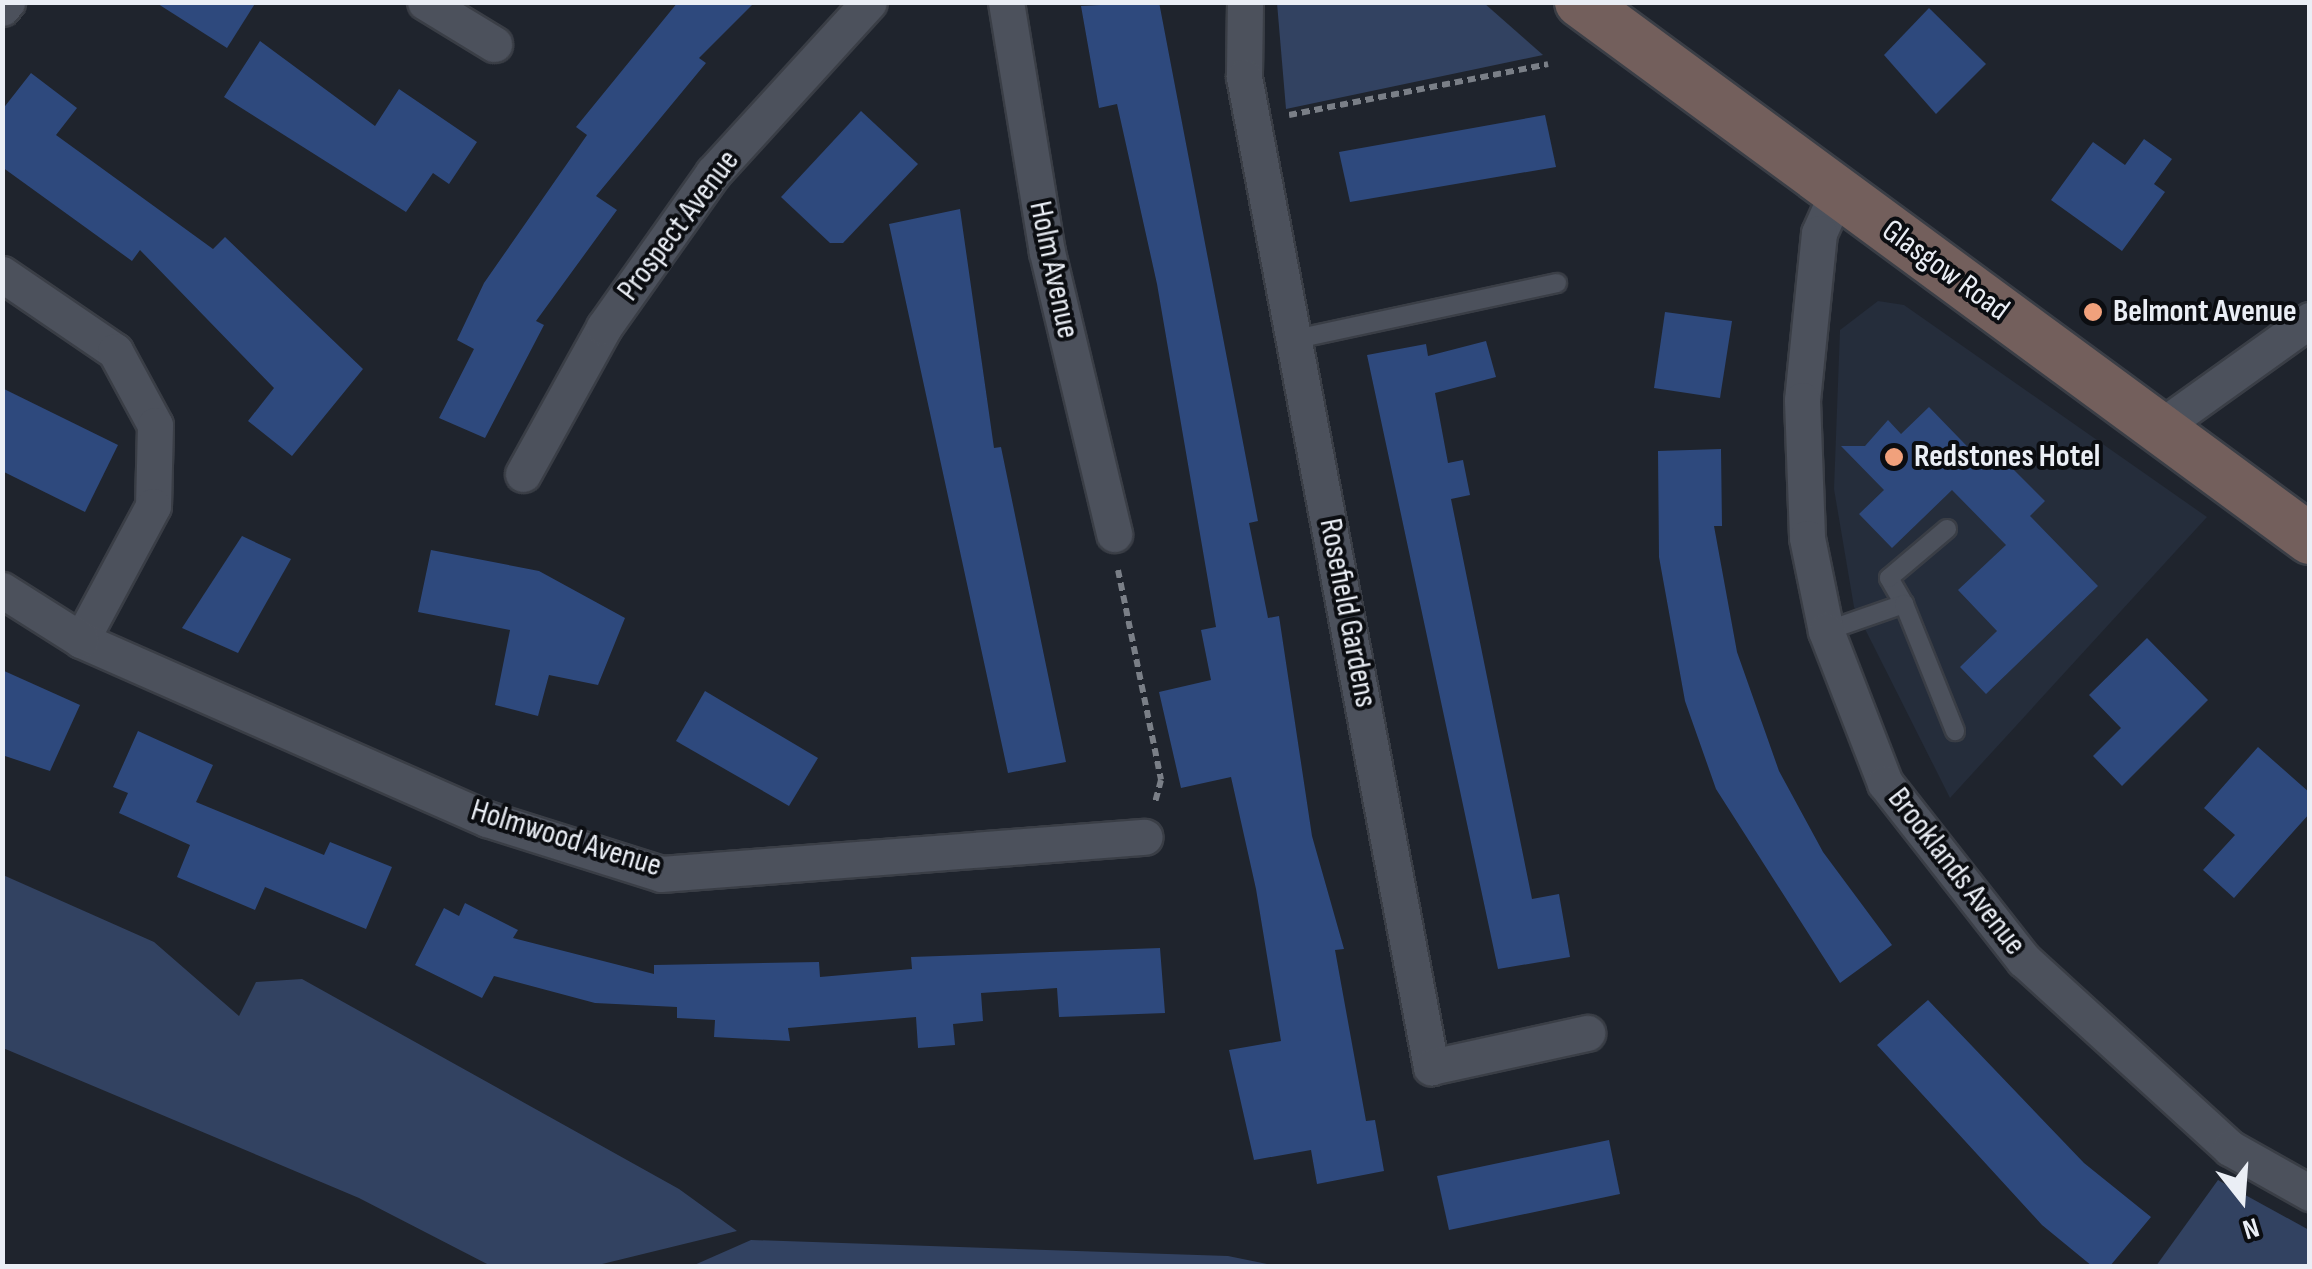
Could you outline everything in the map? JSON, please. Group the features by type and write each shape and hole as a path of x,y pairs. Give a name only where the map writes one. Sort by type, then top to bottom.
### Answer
{"main road":[{"name":"Glasgow Road","path":"1584,4 2310,539"}],"street":[{"path":"425,2 494,44"},
{"name":"Prospect Avenue","path":"522,474 604,327 713,173 869,2"},
{"name":"Holm Avenue","path":"1006,2 1047,252 1114,534"},
{"name":"Rosefield Gardens","path":"1245,2 1239,34 1252,123 1431,1067 1588,1033"},
{"name":"Brooklands Avenue","path":"1836,192 1819,233 1802,400 1807,538 1826,631 1885,783 2024,960 2230,1148 2306,1184"},
{"path":"2,274 115,351 155,425 152,506 81,640"},
{"path":"2159,428 2310,320"},
{"name":"Holmwood Avenue","path":"2,590 81,640 487,819 662,874 1145,838"}],"lane":[{"path":"1296,339 1558,283"},
{"path":"1946,529 1888,578 1904,604 1955,731"},
{"path":"1826,631 1904,604"}],"path":[{"path":"1252,123 1548,64"},
{"path":"1120,590 1161,780 1145,838"}],"shaded area":[{"path":"1277,3 1484,3 1543,55 1286,109"},
{"path":"1878,301 1904,305 2207,517 1950,798 1854,607 1834,489 1840,330"},
{"path":"3,875 154,942 239,1016 256,982 302,979 679,1189 737,1231 594,1266 491,1266 359,1198 3,1048"},
{"path":"2218,1180 2309,1230 2309,1266 2156,1266"},
{"path":"751,1240 1228,1256 1277,1266 692,1266"}],"building":[{"path":"155,2 256,2 227,48"},
{"path":"678,2 755,2 699,58 706,63 596,196 617,210 536,321 544,325 485,438 439,418 474,349 457,340 484,283 587,135 576,127"},
{"path":"1159,2 1258,521 1249,523 1268,618 1279,616 1312,836 1344,949 1335,950 1366,1121 1375,1120 1384,1171 1317,1184 1311,1150 1254,1160 1229,1050 1281,1041 1256,889 1231,777 1181,788 1159,692 1211,680 1201,630 1216,627 1157,284 1117,104 1099,108 1081,6"},
{"path":"1929,8 1986,64 1936,114 1884,55"},
{"path":"260,41 375,126 399,89 477,142 449,184 433,173 406,212 224,97"},
{"path":"31,73 77,108 56,135 213,249 225,237 363,369 292,456 248,421 274,388 140,250 132,261 2,167 2,110"},
{"path":"861,111 918,164 843,243 830,243 781,197"},
{"path":"1545,115 1556,167 1350,202 1339,152"},
{"path":"2144,139 2172,159 2154,184 2165,192 2122,251 2051,200 2093,142 2125,165"},
{"path":"960,209 994,448 1001,447 1066,762 1008,773 889,224"},
{"path":"1665,312 1732,321 1720,398 1654,388"},
{"path":"1486,341 1496,377 1435,393 1448,463 1463,460 1470,495 1451,499 1532,899 1559,894 1570,957 1498,969 1367,355 1426,344 1428,356"},
{"path":"2,388 118,445 85,512 2,471"},
{"path":"1929,407 1990,470 2002,458 2045,501 2030,516 2098,586 1986,694 1960,667 1997,631 1958,590 2006,545 1952,490 1892,548 1859,514 1884,490 1841,446 1865,446 1888,420 1901,434"},
{"path":"1721,449 1722,526 1714,526 1737,652 1779,771 1823,852 1892,945 1840,983 1716,789 1685,701 1659,557 1658,451"},
{"path":"242,536 291,559 238,653 182,628"},
{"path":"431,550 539,571 625,618 598,685 549,675 538,716 495,705 510,630 418,612"},
{"path":"2147,638 2208,700 2122,786 2093,756 2121,728 2089,695"},
{"path":"2,670 80,705 50,771 2,755"},
{"path":"705,691 818,758 789,806 676,741"},
{"path":"138,731 213,765 196,802 324,855 330,842 392,867 366,929 265,887 255,910 177,877 190,845 119,813 128,793 113,787"},
{"path":"2258,747 2310,793 2310,813 2234,898 2203,870 2235,835 2204,808"},
{"path":"465,903 518,930 513,938 654,974 654,965 819,962 820,977 912,969 911,957 1160,948 1165,1013 1059,1017 1057,988 981,993 983,1021 953,1024 955,1045 918,1048 916,1017 788,1028 790,1041 714,1037 715,1020 677,1018 677,1007 595,1003 494,976 482,998 415,965 444,908 459,916"},
{"path":"1928,1000 2084,1163 2151,1217 2110,1266 2092,1266 2042,1225 1877,1045"},
{"path":"1609,1140 1620,1194 1449,1230 1437,1176"}],"place":[{"name":"Belmont Avenue","path":"2093,312"},
{"name":"Redstones Hotel","path":"1894,457"}]}
